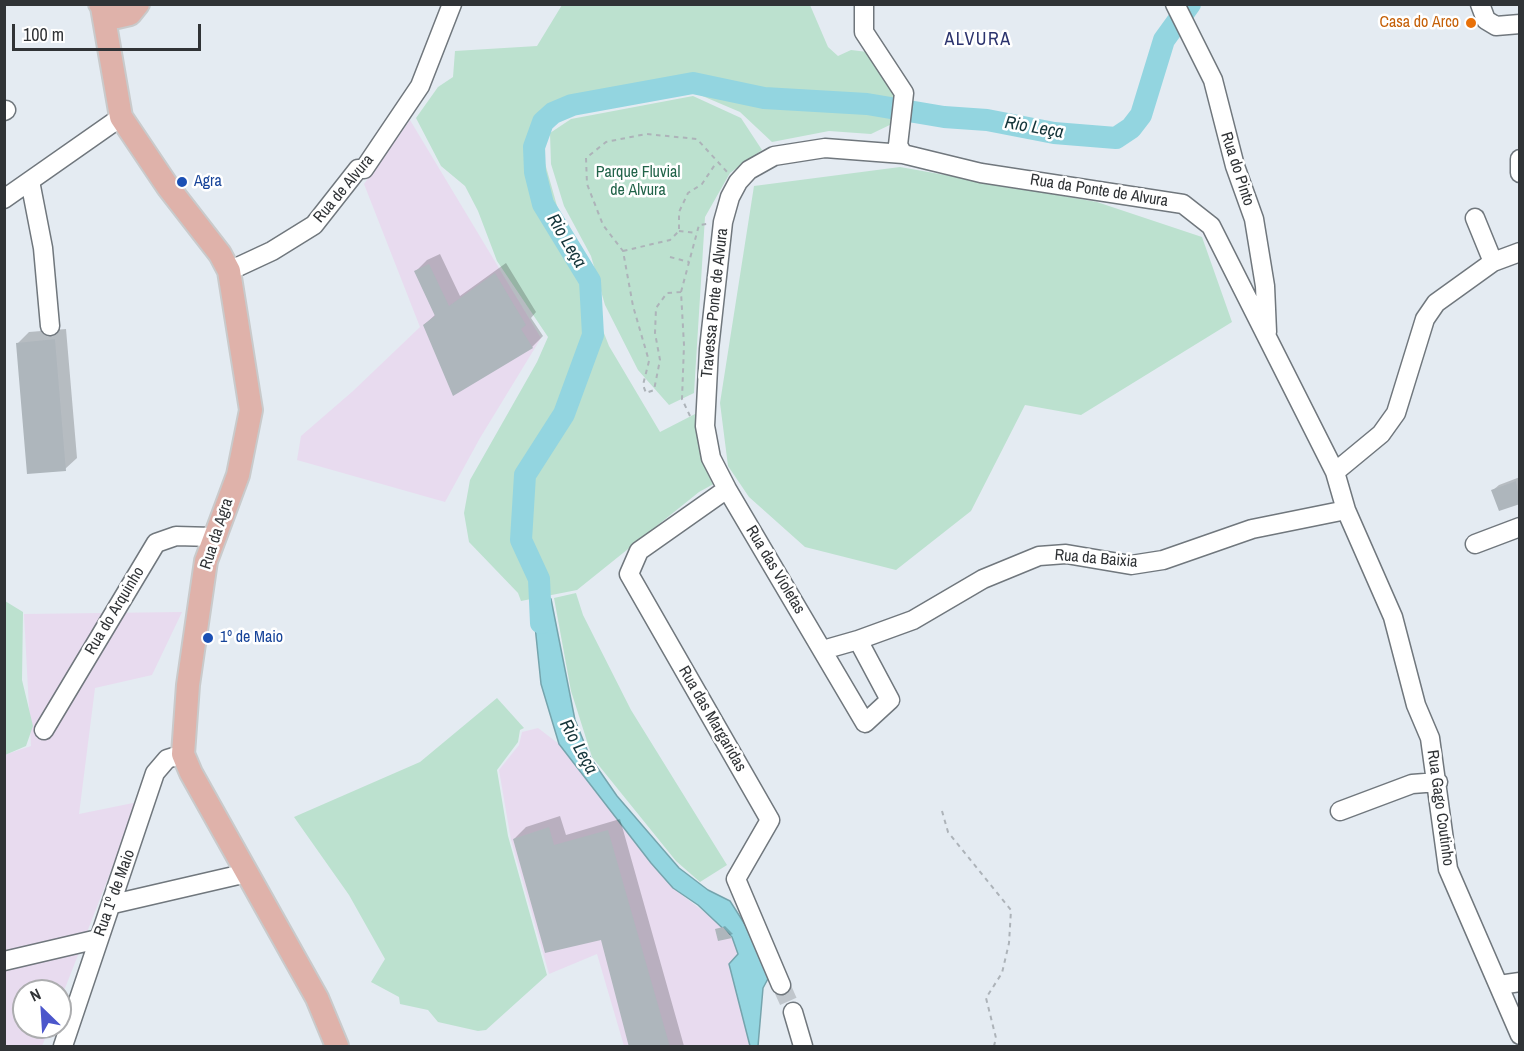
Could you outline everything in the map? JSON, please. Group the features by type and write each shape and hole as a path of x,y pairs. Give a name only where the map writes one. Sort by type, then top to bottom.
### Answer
{"main road":[{"name":"Rua da Agra","path":"101,6 121,117 168,187 220,254 229,271 251,410 238,475 213,537 206,561 188,685 183,754 190,774 317,998 337,1047"},
{"path":"101,6 113,16 132,10"},
{"name":"Rua da Agra","path":"112,57 114,39 132,10"}],"street":[{"name":"Rua de Alvura","path":"229,271 272,251 314,225 358,169 364,169 420,86 452,4"},
{"path":"864,4 864,32 904,93 898,145 903,154"},
{"name":"Rua do Pinto","path":"1175,4 1213,80 1235,166 1254,219 1265,286 1268,343"},
{"path":"1481,7 1486,20 1496,26 1520,24"},
{"path":"4,200 121,117"},
{"name":"Travessa Ponte de Alvura","path":"727,489 711,458 705,426 709,349 723,222 730,197 738,182 750,171 774,156 825,148 903,154"},
{"name":"Rua da Ponte de Alvura","path":"903,154 981,173 1183,204 1211,226 1335,472 1346,510"},
{"path":"1520,159 1520,173"},
{"path":"30,181 43,248 50,326"},
{"path":"1475,218 1493,262"},
{"path":"1335,472 1381,434 1396,413 1425,319 1436,303 1493,262 1520,252"},
{"name":"Rua das Violetas","path":"727,489 865,723 890,700 858,640"},
{"name":"Rua das Margaridas","path":"727,489 639,551 628,574 770,820 736,879 781,985"},
{"name":"Rua da Baixia","path":"823,650 913,620 983,579 1039,556 1066,554 1131,565 1163,560 1252,529 1346,510"},
{"name":"Rua Gago Coutinho","path":"1346,510 1393,617 1416,705 1430,738 1448,869 1520,1035"},
{"path":"1475,544 1520,527"},
{"name":"Rua do Arquinho","path":"44,730 156,543 176,536 213,537"},
{"name":"Rua 1º de Maio","path":"63,1047 98,939 113,904 155,773 167,759 183,754"},
{"path":"1340,811 1412,784 1437,782"},
{"path":"113,904 247,873"},
{"path":"4,961 98,939"},
{"path":"1499,985 1520,982"},
{"path":"793,1012 803,1047"}],"path":[{"path":"681,292 667,293 656,308 655,333 660,360 654,390 646,393 643,385 649,361 633,306 622,251 603,225 587,184 586,158 606,142 645,134 697,139 711,152 716,163 738,182"},
{"path":"622,251 670,240 679,231 679,212 688,194 702,184 716,163"},
{"path":"705,426 690,416 682,399 684,345 681,292 699,225 723,222"},
{"path":"679,231 697,233"},
{"path":"670,258 689,262"},
{"path":"942,811 948,832 1011,910 1009,943 1002,973 986,998 996,1038 994,1047"}],"shaded area":[{"path":"410,120 541,338 480,438 445,502 297,460 301,436 353,391 420,327 364,184"},
{"path":"182,612 152,675 95,688 79,814 138,802 69,979 12,979 12,1039 45,1039 42,1046 5,1046 4,755 31,746 24,614"},
{"path":"538,728 559,744 673,888 726,929 732,937 738,954 730,965 750,1046 624,1046 597,954 549,974 511,840 499,770 519,745 522,732"}],"green space":[{"path":"562,5 810,5 828,47 838,56 851,50 876,53 901,94 896,122 871,134 829,131 772,142 740,112 693,92 576,112 551,124 541,149 557,206 595,286 600,323 609,346 660,432 695,414 708,457 719,481 699,492 577,590 521,601 518,593 469,542 464,513 470,480 537,362 548,337 497,261 478,211 465,186 441,166 416,118 438,87 453,77 455,51 537,46"},
{"name":"Parque Fluvial de Alvura","path":"693,96 741,118 762,150 730,173 705,217 694,393 669,405 638,370 605,305 591,256 564,206 551,164 550,133 571,119"},
{"path":"900,167 1097,202 1202,237 1232,322 1081,415 1025,405 971,511 896,570 805,547 749,497 728,466 720,403 754,186"},
{"path":"576,593 583,615 631,710 727,865 700,882 676,861 592,757 571,691 554,598"},
{"path":"5,601 23,612 22,680 33,726 26,746 5,755"},
{"path":"497,698 524,728 520,730 518,742 497,770 508,836 547,975 486,1030 478,1031 438,1022 428,1010 400,1004 399,997 371,982 385,959 349,895 294,817 420,762"}],"water":[{"path":"531,587 551,599 575,720 590,757 617,796 679,868 708,890 730,901 758,945 770,975 763,988 758,1046 750,1046 729,964 738,954 732,937 698,905 673,888 559,744 541,684"}],"building":[{"path":"429,264 449,306 495,273 526,325 521,329 533,348 453,396 423,325 435,316 414,271"},
{"path":"55,339 66,471 27,474 16,343"},
{"path":"1516,481 1520,504 1499,511 1491,490"},
{"path":"549,827 554,845 608,830 670,1047 629,1047 601,940 545,953 513,839"},
{"path":"723,927 732,938 718,941 715,929"}],"waterway":[{"name":"Rio Leça","path":"541,623 539,579 521,540 525,475 564,414 593,335 590,281 543,204 535,172 534,147 543,122 553,113 572,105 693,83 764,98 867,104 944,117 987,120 1054,133 1116,138 1131,128 1141,115 1164,40 1190,4"}],"tunnel":[{"path":"781,985 793,1012"}],"place":[{"name":"Casa do Arco","path":"1471,23"},
{"name":"Agra","path":"182,182"},
{"name":"1º de Maio","path":"208,638"}],"district":[{"name":"ALVURA","path":"978,40"}]}
